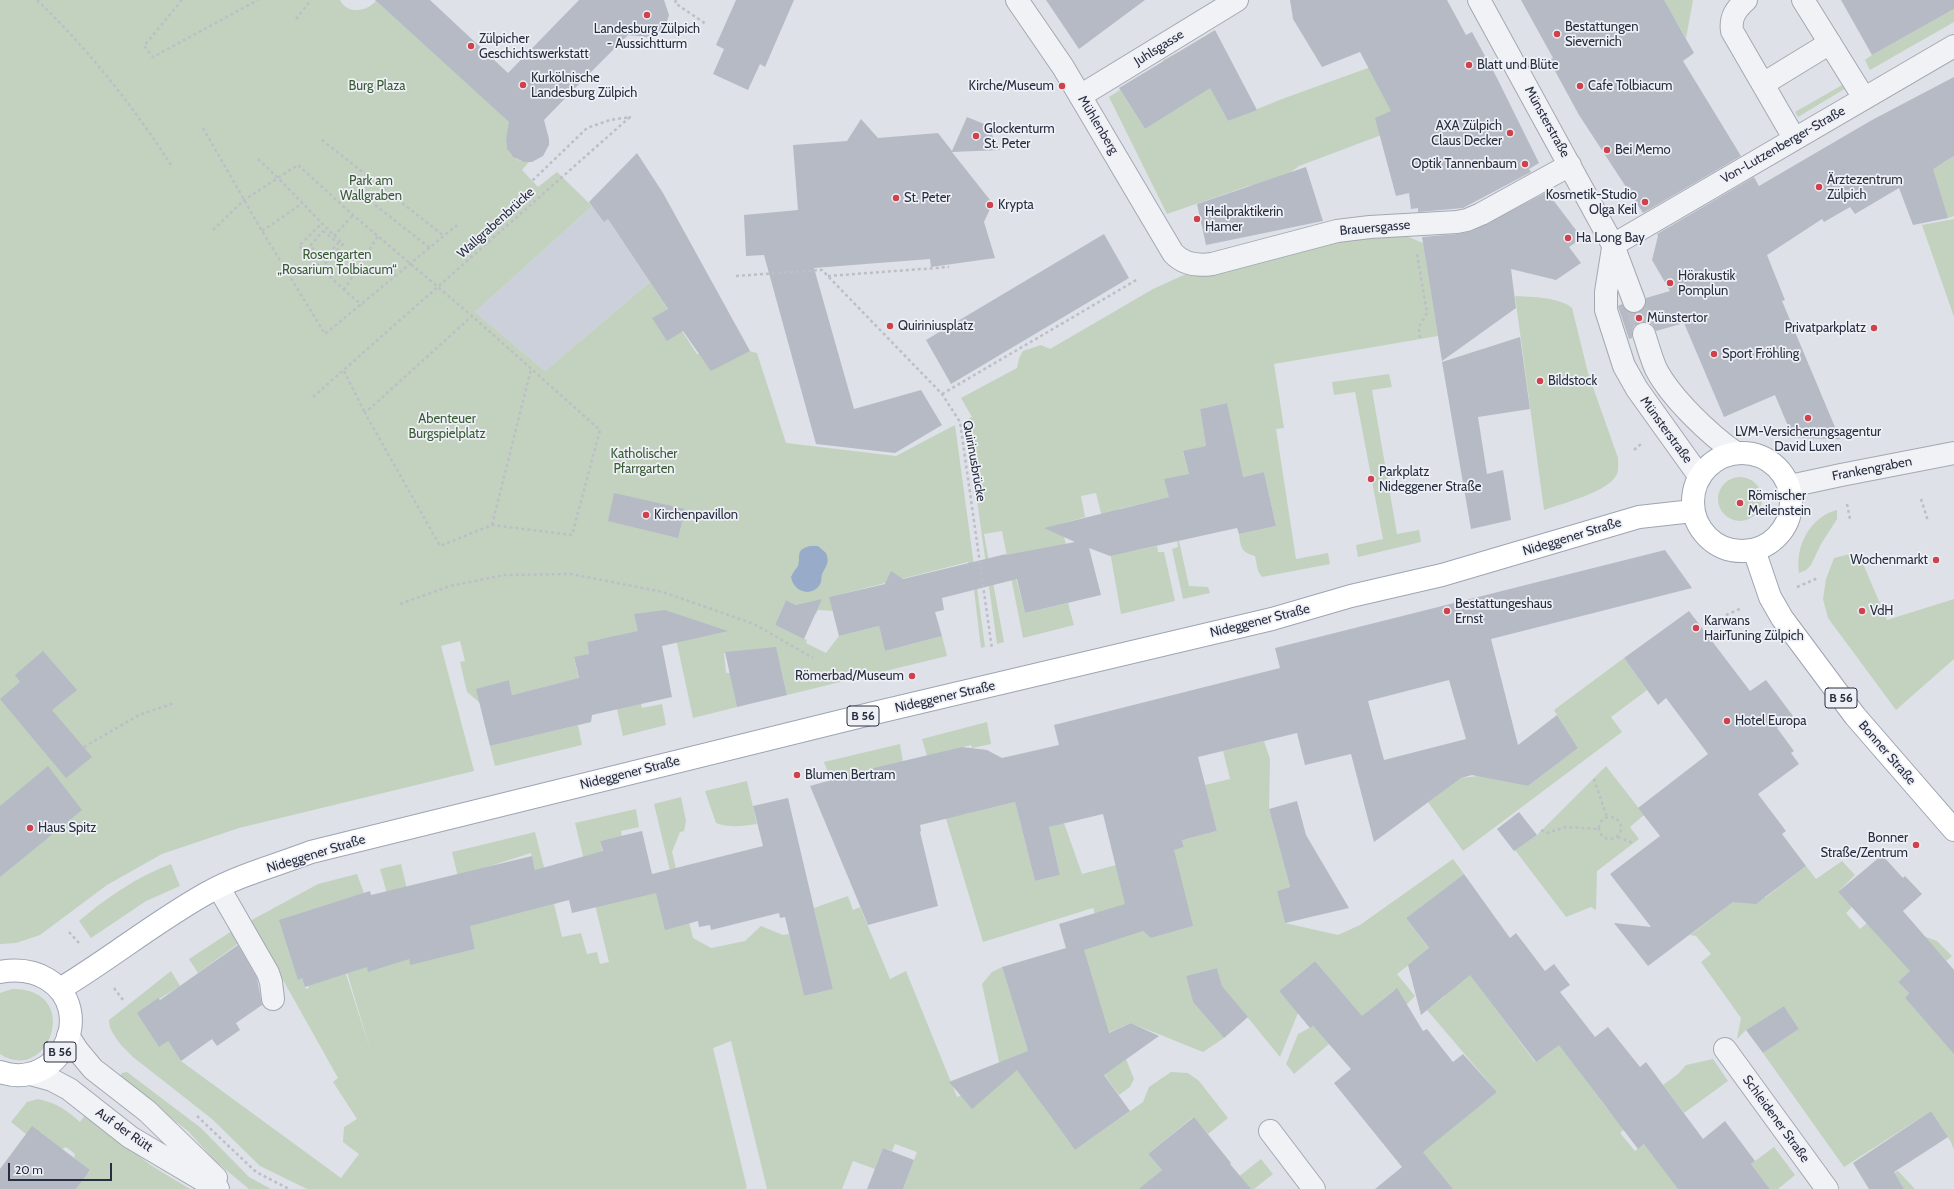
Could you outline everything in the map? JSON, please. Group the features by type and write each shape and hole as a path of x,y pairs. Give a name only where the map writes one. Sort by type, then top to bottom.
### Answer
{"main road":[{"path":"1736,453 1760,457 1771,463 1780,471 1790,486 1792,498 1787,522 1779,535 1768,544 1754,550 1738,552 1722,548 1709,539 1698,526 1693,511 1693,497 1700,477 1713,462 1724,456 1736,453"},
{"name":"Nideggener Straße","path":"60,989 97,966 111,954 168,916 219,888 311,852 842,721 1272,619 1351,596 1442,575 1639,517 1693,511"},
{"name":"Bonner Straße","path":"1754,550 1770,597 1782,618 1855,716 1951,822"},
{"name":"B 56","path":"0,972 21,970 42,976 60,989 66,997 71,1021 68,1036 63,1048 47,1067 30,1074 17,1075 0,1072"}],"street":[{"name":"Mühlenberg","path":"1018,0 1080,96 1173,253"},
{"name":"Juhlsgasse","path":"1080,96 1238,0"},
{"name":"Münsterstraße","path":"1479,0 1613,245 1634,300"},
{"path":"1746,0 1735,12 1732,18 1732,31 1794,138"},
{"path":"1803,0 1864,98"},
{"path":"1763,84 1830,43"},
{"name":"Von-Lutzenberger-Straße","path":"1613,245 1954,46"},
{"name":"Brauersgasse","path":"1173,253 1181,260 1195,265 1203,265 1337,231 1370,227 1457,222 1467,220 1481,214 1570,165"},
{"name":"Münsterstraße","path":"1613,245 1606,292 1606,310 1624,366 1641,396 1700,477"},
{"name":"Münsterstraße","path":"1644,334 1657,370 1668,387 1714,438 1736,453"},
{"name":"Frankengraben","path":"1790,486 1954,453"},
{"path":"219,888 268,973 271,982 273,999"},
{"name":"Auf der Rütt","path":"68,1036 93,1069 147,1111 227,1189"},
{"name":"Schleidener Straße","path":"1725,1049 1826,1189"},
{"name":"Auf der Rütt","path":"30,1074 52,1080 68,1090 130,1136 218,1189"},
{"path":"1270,1131 1314,1189"}],"path":[{"path":"37,0 57,19 101,69 152,135 171,165"},
{"path":"182,0 144,46 153,57 258,0"},
{"path":"296,19 311,0"},
{"path":"676,0 675,3 706,24"},
{"name":"Wallgrabenbrücke","path":"313,397 630,117 610,120 587,128 532,181"},
{"path":"203,128 262,231 325,334 457,225"},
{"path":"322,140 444,236"},
{"path":"258,159 321,224 343,244 321,268"},
{"path":"213,230 244,200 298,165 353,215 410,265 472,316 600,430 572,535 492,525 440,546 365,413 344,371"},
{"path":"262,231 302,203"},
{"path":"375,205 430,248"},
{"path":"334,236 353,215"},
{"path":"321,224 299,246 344,290 362,305"},
{"path":"1415,225 1415,242 1427,313 1419,327 1420,340"},
{"path":"324,231 338,243 324,259 310,246 324,231"},
{"path":"344,290 378,236"},
{"path":"828,276 949,267"},
{"name":"Quirinusbrücke","path":"736,276 822,270 942,394 960,422 992,650"},
{"path":"942,394 1138,278"},
{"path":"365,413 472,316"},
{"path":"492,525 531,368"},
{"path":"1921,499 1928,522"},
{"path":"400,604 450,586 504,575 571,574 664,592 754,624 813,658"},
{"path":"84,747 139,715 174,702"},
{"path":"1594,779 1607,817"},
{"path":"1618,837 1621,830 1620,822 1614,818 1607,817 1601,821 1599,829 1601,835 1607,840 1618,837 1633,843"},
{"path":"1542,830 1547,833 1566,828 1583,827 1599,829"}],"shaded area":[{"path":"592,206 604,221 608,219 650,282 545,371 475,312"}],"green space":[{"path":"0,0 340,0 343,5 352,10 367,8 376,1 513,125 507,138 508,150 515,158 521,161 529,162 522,170 538,187 557,172 592,206 475,312 545,371 650,282 697,354 749,351 757,353 786,443 896,456 955,425 985,647 981,648 975,590 968,562 830,597 833,611 818,610 816,614 786,600 775,625 807,640 806,643 826,653 839,636 879,626 885,651 942,636 947,656 787,695 780,664 758,649 724,653 726,673 730,673 737,707 693,718 670,611 654,615 661,647 607,662 601,639 587,642 589,654 574,658 581,688 570,690 567,681 512,695 509,680 491,685 494,699 479,702 467,692 460,662 465,661 460,641 441,646 474,771 239,828 162,854 107,885 40,935 16,943 0,944"},
{"path":"1693,0 1686,38 1664,1"},
{"path":"1954,9 1954,22 1870,70 1865,60"},
{"path":"1188,47 1228,121 1282,99 1393,59 1400,128 1299,166 1279,181 1248,186 1167,214 1109,97 1120,90 1145,129 1189,101 1163,60"},
{"path":"1844,84 1846,88 1798,117 1795,112"},
{"path":"1911,144 1943,163 1954,156 1954,216 1948,218"},
{"path":"1954,219 1954,317 1922,225"},
{"path":"1397,232 1423,243 1438,336 1274,364 1284,428 1276,429 1296,559 1328,553 1330,564 1262,577 1258,571 1255,556 1242,549 1239,534 1276,526 1264,472 1234,479 1227,403 1200,409 1206,446 1183,452 1189,474 1169,497 1119,509 1128,552 1157,546 1158,552 1164,552 1175,601 1121,614 1109,546 1096,493 1081,496 1085,517 1061,524 1066,545 1016,578 1025,613 1068,603 1074,625 1023,638 1002,531 984,534 1004,642 997,644 966,421 972,417 961,398 1017,368 1019,358 1023,351 1041,345 1050,349 1153,289 1186,274 1223,268 1323,242"},
{"path":"1515,296 1536,297 1553,300 1567,304 1572,308 1588,373 1618,458 1617,474 1605,486 1585,496 1544,510"},
{"path":"1389,374 1392,387 1372,390 1397,534 1419,530 1421,542 1358,557 1356,545 1383,539 1355,392 1334,395 1332,382"},
{"path":"1740,477 1752,481 1758,487 1762,499 1758,511 1752,517 1740,521 1728,517 1722,511 1718,499 1722,487 1728,481"},
{"path":"1837,510 1837,519 1821,544 1811,565 1806,570 1799,573 1799,553 1806,534 1819,519"},
{"path":"1177,541 1179,541 1189,586 1208,587 1210,593 1183,599 1172,549 1178,547"},
{"path":"1858,552 1887,620 1954,599 1954,659 1896,710 1828,618 1823,599 1826,579 1834,558"},
{"path":"1624,658 1647,690 1611,717 1622,732 1463,851 1428,802 1460,778 1479,776 1528,786 1578,748 1554,710"},
{"path":"641,703 642,708 662,704 666,725 623,736 617,709"},
{"path":"987,722 991,744 972,748 971,745 946,751 961,815 1015,802 1035,881 1060,875 1049,827 1064,823 1082,874 1184,847 1177,820 1186,839 1217,831 1205,785 1230,779 1223,751 1264,741 1270,759 1269,809 1290,887 1277,891 1285,923 1338,935 1360,925 1453,859 1464,874 1406,918 1433,954 1467,970 1535,1062 1585,1025 1592,1060 1579,1071 1608,1110 1626,1128 1620,1133 1635,1151 1656,1135 1709,1189 1453,1189 1422,1151 1497,1092 1427,1010 1445,996 1415,960 1397,974 1415,996 1406,1005 1394,990 1367,1012 1363,1018 1315,961 1279,991 1298,1013 1280,1057 1222,986 1217,968 1186,976 1193,1002 1224,1038 1203,1052 1131,1023 1089,1041 1110,1070 1126,1059 1134,1079 1130,1087 1119,1095 1099,1067 1043,1106 1075,1150 1143,1102 1149,1087 1171,1072 1188,1073 1199,1081 1228,1118 1208,1134 1193,1117 1148,1154 1162,1170 1146,1184 1150,1189 903,1189 917,1152 895,1144 892,1151 883,1148 875,1169 853,1161 842,1189 767,1189 731,1041 713,1048 747,1188 307,1189 260,1166 212,1119 133,1057 121,1045 110,1028 109,1020 171,971 180,986 159,999 158,998 168,1041 181,1061 341,1178 359,1154 343,1142 344,1127 357,1119 333,1082 338,1078 250,921 318,884 357,874 364,893 299,970 306,989 309,988 308,986 344,968 371,1052 342,956 390,904 380,869 401,864 417,931 403,935 410,964 475,949 452,852 535,832 545,871 536,873 531,853 487,867 500,918 554,904 562,937 581,933 587,954 597,952 600,964 609,962 575,823 636,809 639,827 621,831 622,836 600,841 615,902 654,886 683,925 654,804 681,797 686,821 684,831 680,832 672,852 693,938 711,948 745,941 761,926 783,935 789,934 804,996 833,989 814,908 848,896 853,910 860,907 890,979 906,971 957,1097 1006,1077 999,1062 982,984 992,972 1002,967 1027,1048 1084,1030 1069,955 1104,943 1093,908 983,942 922,739","holes":["1128,917 1193,926 1151,938"]},
{"path":"578,725 582,745 495,766 490,746"},
{"path":"900,744 903,762 867,770 851,831 824,762"},
{"path":"1606,766 1644,815 1630,827 1639,839 1597,871 1596,910 1591,907 1566,917 1515,850 1537,835"},
{"path":"747,781 757,824 731,826 716,823 705,791"},
{"path":"1842,861 1855,875 1838,892 1852,907 1846,913 1860,929 1867,923 1920,935 1937,941 1952,956 1946,961 1935,949 1898,982 1909,993 1905,998 1944,1042 1954,1041 1954,1150 1951,1142 1931,1111 1844,1167 1763,1053 1799,1029 1784,1006 1746,1030 1737,1039 1741,1018 1701,962 1711,954 1696,936 1690,935 1755,885 1765,898 1806,866 1816,879"},
{"path":"171,864 180,886 146,901 91,938 79,921 123,888 146,875"},
{"path":"232,931 239,943 198,973 189,959"},
{"path":"12,989 34,993 47,1003 53,1018 51,1033 44,1047 33,1057 18,1060 0,1054 0,993"},
{"path":"1313,1026 1329,1044 1294,1074 1286,1064 1298,1034"},
{"path":"1713,1059 1728,1081 1684,1113 1663,1085 1678,1074 1686,1065"},
{"path":"127,1072 201,1128 249,1177 271,1189 249,1189 214,1160 188,1131 119,1077 122,1073"},
{"path":"38,1099 61,1108 80,1122 85,1115 152,1166 190,1189 76,1189 85,1170 88,1173 90,1171 74,1158 75,1154 66,1147 62,1149 26,1134 11,1122 27,1102"},
{"path":"1774,1147 1795,1175 1778,1189 1770,1189 1751,1164"},
{"path":"1261,1159 1273,1174 1254,1189 1223,1189"},
{"path":"1898,1171 1915,1189 1904,1189 1894,1173"}],"water":[{"path":"810,546 818,546 826,553 828,561 822,574 819,586 815,590 806,592 795,586 791,577 798,566 800,551"}],"building":[{"name":"Kurkölnische Landesburg Zülpich","path":"375,0 430,0 508,73 579,0 664,0 669,15 665,28 655,35 646,37 628,35 583,80 544,120 549,145 543,156 532,162 524,162 513,157 507,149 506,139 509,122"},
{"path":"736,0 794,0 765,67 760,64 748,90 713,74 724,49 716,45"},
{"path":"1046,0 1145,0 1079,49"},
{"path":"1290,0 1447,0 1466,35 1472,32 1497,78 1539,163 1529,169 1531,172 1463,208 1418,212 1418,208 1411,209 1409,193 1396,196 1375,118 1391,111 1360,52 1322,67 1293,19"},
{"path":"1521,0 1664,0 1694,53 1683,61 1741,156 1643,213 1579,115 1549,60 1553,58"},
{"path":"1841,0 1954,0 1954,9 1872,55"},
{"path":"1215,30 1257,110 1228,121 1210,88 1145,129 1119,88"},
{"path":"1954,77 1954,156 1933,169 1948,218 1913,225 1899,188 1855,214 1850,207 1824,222 1822,219 1767,255 1785,300 1782,301 1840,439 1793,438 1775,395 1724,417 1684,323 1656,331 1652,324 1641,322 1634,326 1632,338 1629,339 1618,306 1622,304 1626,310 1632,313 1638,313 1644,309 1646,298 1670,291 1652,260 1658,236 1657,234 1754,177 1759,186 1872,120"},
{"name":"St. Peter","path":"967,117 994,128 992,135 1000,150 952,152 990,200 990,209 984,222 995,258 931,267 930,259 814,268 854,409 921,390 942,425 895,453 816,444 764,255 746,256 744,215 798,210 793,145 847,141 861,119 878,138 938,133 952,151"},
{"path":"637,153 663,193 750,351 711,371 683,331 667,341 652,318 668,309 608,219 604,222 589,202"},
{"path":"1306,167 1323,221 1206,245 1197,204"},
{"path":"1547,192 1582,238 1569,247 1581,263 1556,280 1511,269 1516,308 1442,361 1422,237 1458,234 1472,231"},
{"path":"1104,234 1129,278 951,384 926,340"},
{"path":"1520,337 1530,409 1478,417 1487,474 1503,470 1511,520 1471,529 1442,362"},
{"path":"1227,403 1243,477 1264,472 1276,526 1239,534 1237,528 1110,556 1089,548 1101,595 1025,613 1017,579 942,598 944,610 935,612 942,636 885,651 879,626 839,636 829,597 885,584 891,571 903,579 1006,554 1075,542 1044,528 1169,497 1164,479 1189,474 1183,451 1206,446 1200,409"},
{"name":"Kirchenpavillon","path":"614,493 685,509 678,538 608,521"},
{"path":"1665,550 1692,588 1491,639 1518,745 1557,715 1578,748 1528,786 1472,775 1461,778 1374,842 1351,754 1305,765 1297,733 1198,757 1217,831 1182,840 1184,847 1174,850 1193,926 1151,938 1143,931 1084,950 1109,1033 1131,1023 1159,1036 1104,1075 1130,1111 1075,1150 1017,1070 972,1109 949,1082 1028,1051 1002,967 1066,948 1059,924 1125,904 1103,814 1049,827 1060,875 1035,881 1015,802 920,825 920,832 938,906 868,925 810,786 878,767 962,747 987,750 1002,758 1059,745 1054,725 1280,668 1275,648","holes":["1449,680 1466,739 1384,760 1368,701"]},
{"path":"822,599 804,639 775,625 786,600 796,605"},
{"path":"665,610 728,631 662,646 672,697 592,715 591,722 490,746 476,689 509,680 512,695 579,678 574,657 589,654 587,642 638,631 634,614"},
{"path":"1689,611 1750,691 1766,680 1793,716 1777,728 1794,751 1791,753 1799,764 1758,794 1786,831 1782,834 1806,866 1756,904 1733,902 1648,966 1614,923 1651,927 1610,874 1660,836 1638,808 1708,754 1666,698 1658,705 1624,658"},
{"path":"776,647 787,695 737,707 725,652"},
{"path":"43,651 77,690 52,710 92,757 66,778 0,699 20,682 15,675"},
{"name":"Haus Spitz","path":"48,766 82,810 0,877 0,806"},
{"path":"788,798 833,989 804,996 785,917 780,918 779,913 711,930 710,925 699,927 698,921 665,930 656,893 572,913 569,900 470,926 475,949 410,965 409,959 368,972 367,967 305,987 302,978 298,980 279,920 370,891 371,895 532,856 535,870 603,851 600,841 642,831 652,874 763,846 753,806"},
{"path":"1297,801 1306,835 1349,908 1285,923 1277,891 1290,887 1269,809"},
{"path":"1519,812 1537,835 1514,851 1497,829"},
{"path":"1882,855 1903,878 1905,876 1922,894 1903,911 1954,970 1954,1054 1905,998 1909,993 1898,982 1910,971 1838,892"},
{"path":"1464,874 1510,938 1516,933 1545,971 1554,964 1570,985 1560,992 1595,1037 1608,1027 1640,1067 1646,1062 1703,1139 1725,1121 1755,1161 1751,1164 1770,1189 1678,1189 1644,1144 1638,1149 1559,1045 1536,1062 1470,975 1421,1015 1408,965 1429,948 1406,918"},
{"path":"238,945 257,978 262,1005 236,1023 240,1030 217,1046 212,1039 181,1061 168,1041 159,1047 137,1013 158,998 160,1000"},
{"path":"1315,961 1362,1016 1397,988 1423,1031 1427,1029 1453,1062 1463,1054 1497,1092 1423,1152 1453,1189 1375,1189 1402,1167 1334,1083 1351,1069 1313,1026 1310,1028 1279,991"},
{"path":"1217,968 1222,986 1248,1017 1224,1038 1193,1002 1186,976"},
{"path":"1784,1006 1799,1029 1763,1053 1746,1030"},
{"path":"1931,1111 1948,1137 1894,1172 1904,1189 1869,1189 1853,1163"},
{"path":"1194,1117 1251,1189 1139,1189 1162,1170 1148,1154"},
{"path":"32,1126 90,1170 76,1189 0,1189 0,1169"},
{"path":"883,1148 914,1160 903,1189 867,1189"}],"tunnel":[{"path":"1634,301 1644,334"}],"place":[{"name":"Landesburg Zülpich - Aussichtturm","path":"647,15"},
{"name":"Bestattungen Sievernich","path":"1557,34"},
{"name":"Zülpicher Geschichtswerkstatt","path":"471,46"},
{"name":"Blatt und Blüte","path":"1469,65"},
{"name":"Kurkölnische Landesburg Zülpich","path":"523,85"},
{"name":"Kirche/Museum","path":"1062,86"},
{"name":"Cafe Tolbiacum","path":"1580,86"},
{"name":"AXA Zülpich Claus Decker","path":"1510,133"},
{"name":"Glockenturm St. Peter","path":"976,136"},
{"name":"Bei Memo","path":"1607,150"},
{"name":"Optik Tannenbaum","path":"1525,164"},
{"name":"Ärztezentrum Zülpich","path":"1819,187"},
{"name":"St. Peter","path":"896,198"},
{"name":"Kosmetik-Studio Olga Keil","path":"1645,202"},
{"name":"Krypta","path":"990,205"},
{"name":"Heilpraktikerin Hamer","path":"1197,219"},
{"name":"Ha Long Bay","path":"1568,238"},
{"name":"Hörakustik Pomplun","path":"1670,283"},
{"name":"Münstertor","path":"1639,318"},
{"name":"Quiriniusplatz","path":"890,326"},
{"name":"Privatparkplatz","path":"1874,328"},
{"name":"Sport Fröhling","path":"1714,354"},
{"name":"Bildstock","path":"1540,381"},
{"name":"LVM-Versicherungsagentur David Luxen","path":"1808,418"},
{"name":"Parkplatz Nideggener Straße","path":"1371,479"},
{"name":"Römischer Meilenstein","path":"1740,503"},
{"name":"Kirchenpavillon","path":"646,515"},
{"name":"Wochenmarkt","path":"1936,560"},
{"name":"Bestattungeshaus Ernst","path":"1447,611"},
{"name":"VdH","path":"1862,611"},
{"name":"Karwans HairTuning Zülpich","path":"1696,628"},
{"name":"Römerbad/Museum","path":"912,676"},
{"name":"Hotel Europa","path":"1727,721"},
{"name":"Blumen Bertram","path":"797,775"},
{"name":"Haus Spitz","path":"30,828"},
{"name":"Bonner Straße/Zentrum","path":"1916,845"}],"park label":[{"name":"Burg Plaza","path":"377,86"},
{"name":"Park am Wallgraben","path":"371,188"},
{"name":"Rosengarten „Rosarium Tolbiacum“","path":"337,262"},
{"name":"Abenteuer Burgspielplatz","path":"447,426"},
{"name":"Katholischer Pfarrgarten","path":"644,462"}]}
